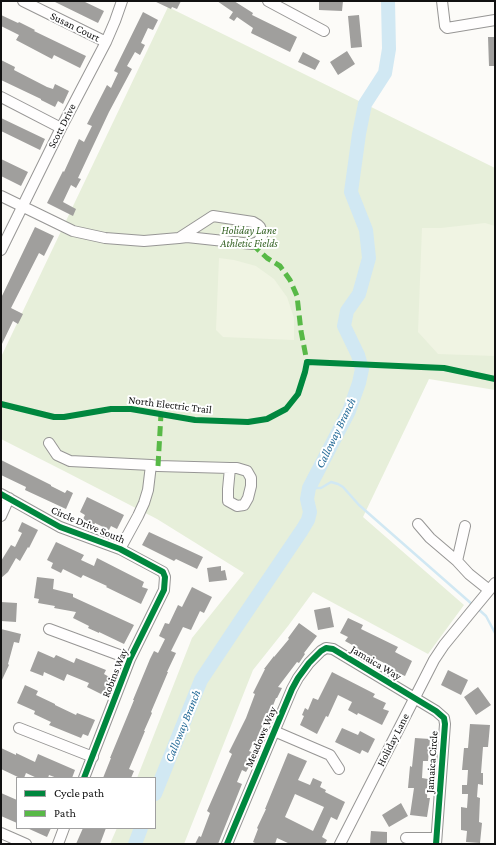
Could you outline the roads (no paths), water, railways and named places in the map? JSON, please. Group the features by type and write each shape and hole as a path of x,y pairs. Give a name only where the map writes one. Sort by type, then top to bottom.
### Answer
{"street":[{"name":"Susan Court","path":"22,1 106,42"},
{"name":"Scott Drive","path":"1,250 61,128 106,42 122,1"},
{"path":"268,1 324,31"},
{"path":"442,1 445,26 447,28 495,20"},
{"path":"1,97 61,128"},
{"path":"1,196 73,231 105,238 144,241 179,238 187,237 252,244 258,242 262,236 262,233 260,227 253,222 213,216 179,238"},
{"path":"49,443 57,455 70,461 230,468"},
{"path":"120,549 138,516 148,490 151,465"},
{"path":"1,516 5,496"},
{"name":"Circle Drive South","path":"5,496 60,527 120,549 162,572 165,577"},
{"path":"418,524 430,538 469,574 492,586"},
{"path":"457,562 465,526"},
{"name":"Robins Way","path":"84,777 130,660 164,590 165,577"},
{"name":"Holiday Lane","path":"340,844 434,660 444,645 492,586"},
{"path":"49,629 130,660"},
{"name":"Jamaica Way","path":"326,648 333,649 414,698"},
{"name":"Meadows Way","path":"227,844 292,689 309,663 326,648"},
{"name":"Jamaica Circle","path":"414,698 444,718 436,841"},
{"path":"19,728 93,757"},
{"path":"274,731 330,755 339,769"},
{"path":"58,844 64,829"},
{"path":"1,833 26,844"},
{"path":"406,838 436,841"}],"waterway":[{"name":"Calloway Branch","path":"156,792 201,680 308,520 310,512 307,499 309,488 349,411 359,383 362,369 358,355 344,326 347,311 359,294 369,258 366,230 351,192 359,134 365,104 385,73 389,49 388,1"},
{"path":"312,482 317,488 321,488 331,482 343,487 359,505 473,605"},
{"path":"477,608 486,616 495,633"},
{"name":"Calloway Branch","path":"135,844 141,829"}],"park label":[{"name":"Holiday Lane Athletic Fields","path":"249,237"}]}
